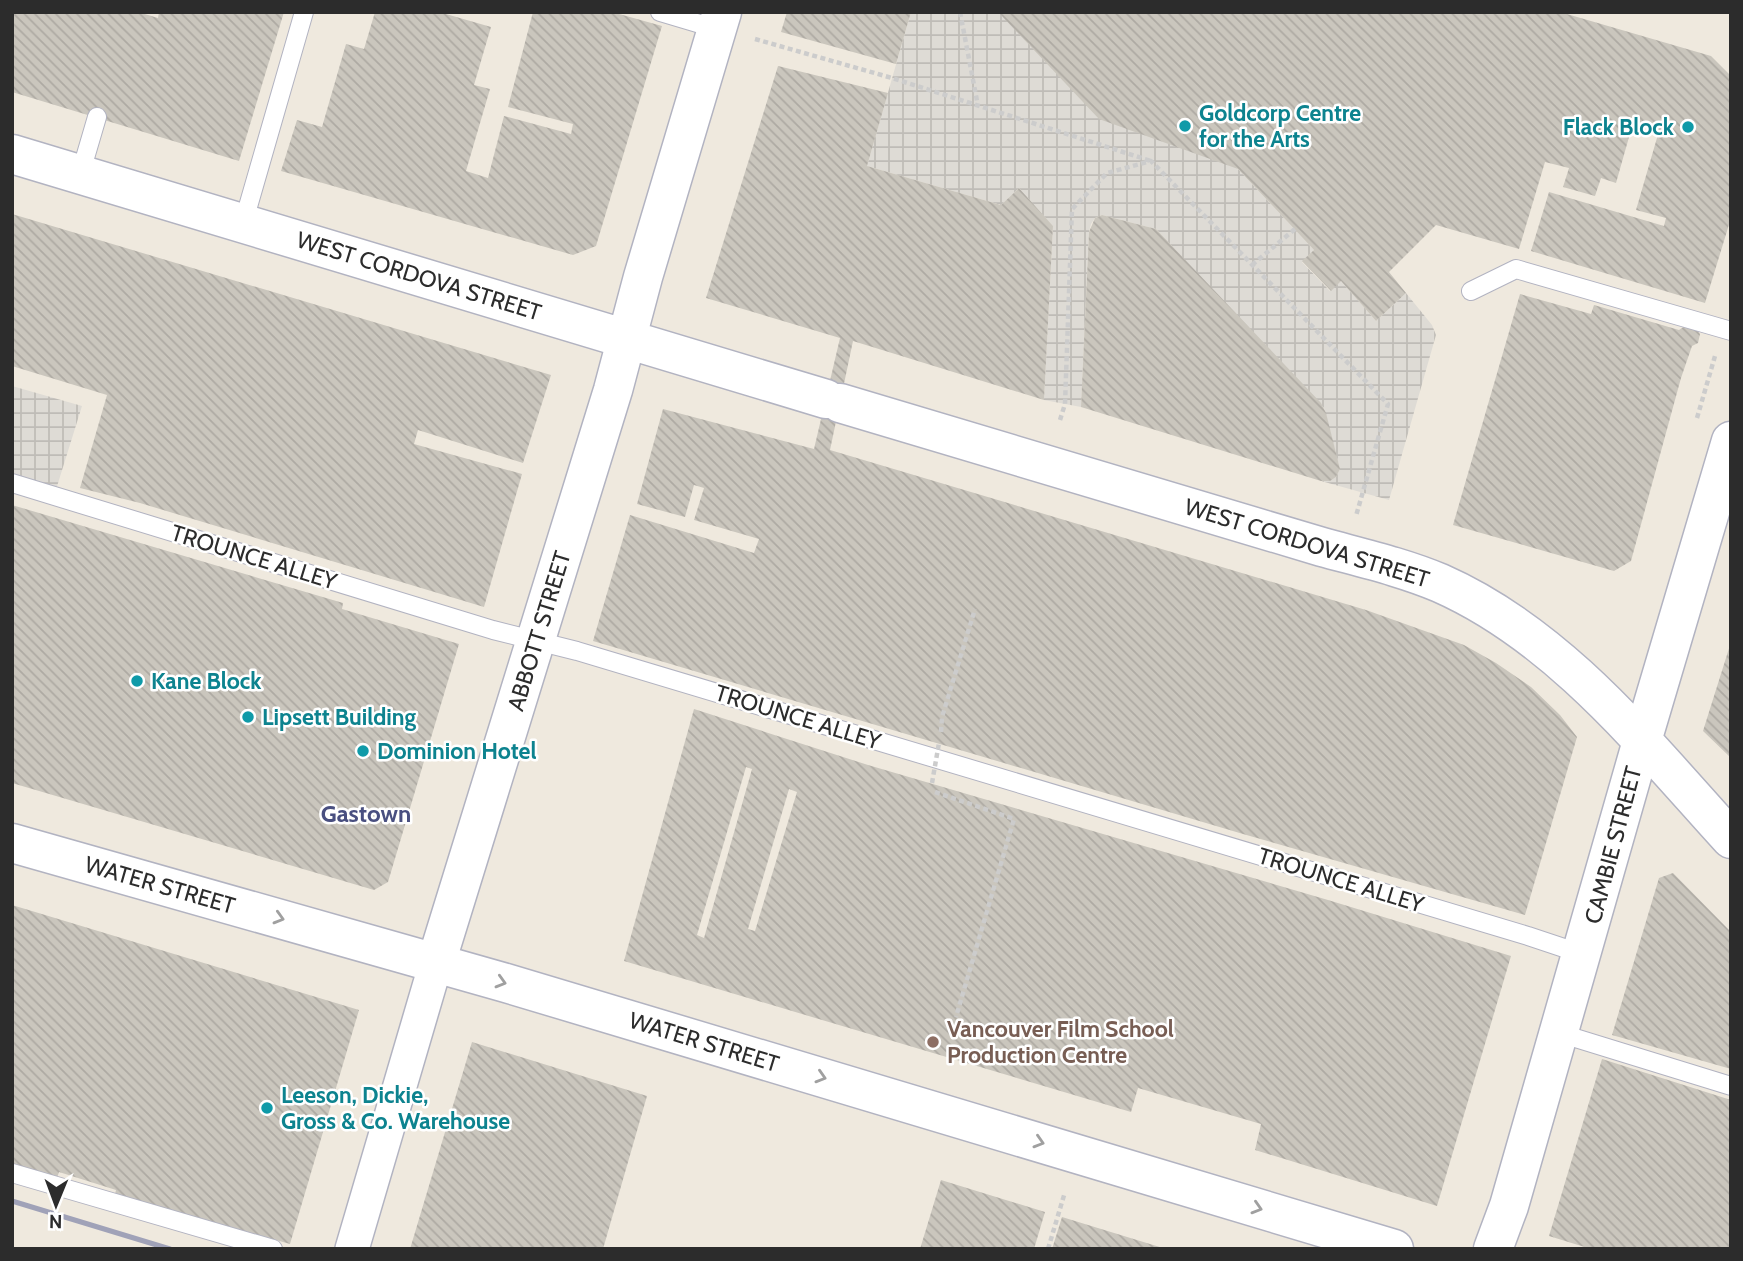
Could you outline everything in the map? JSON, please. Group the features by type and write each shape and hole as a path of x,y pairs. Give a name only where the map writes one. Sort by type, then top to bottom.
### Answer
{"main road":[{"name":"ABBOTT STREET","path":"436,963 612,390 719,21"},
{"name":"WEST CORDOVA STREET","path":"12,154 1346,554 1398,567 1441,584 1490,610 1532,638 1570,671 1642,741 1731,839"},
{"name":"CAMBIE STREET","path":"1493,1249 1506,1216 1731,442"},
{"name":"WATER STREET","path":"12,844 436,963 1394,1249"}],"street":[{"name":"ABBOTT STREET","path":"352,1249 436,963"}],"lane":[{"path":"243,223 304,12"},
{"path":"660,12 719,21"},
{"path":"80,174 97,117"},
{"path":"1471,291 1517,269 1731,331"},
{"name":"TROUNCE ALLEY","path":"12,483 493,630 577,650 1582,954"},
{"path":"1559,1033 1731,1086"},
{"path":"12,1173 273,1249"}],"path":[{"path":"960,12 978,106"},
{"path":"719,21 1151,161 1388,404 1346,554"},
{"path":"1060,420 1065,404 1072,209 1107,173 1151,161"},
{"path":"1252,265 1295,229"},
{"path":"956,1017 1014,819 931,791 942,717 975,609"},
{"path":"1048,1249 1066,1191"}],"shaded area":[{"path":"911,12 998,12 1238,169 1314,250 1302,262 1330,291 1341,281 1376,321 1406,293 1432,325 1436,335 1389,500 1321,481 1330,481 1340,469 1324,408 1156,229 1102,215 1095,218 1091,224 1081,407 1044,400 1053,226 1019,188 1001,205 867,166"},
{"path":"12,386 82,406 54,496 12,483"}],"building":[{"path":"12,12 138,12 158,18 159,12 284,12 239,161 12,92"},
{"path":"375,12 439,12 491,27 474,85 490,89 466,171 488,178 504,116 571,134 573,124 508,107 533,12 612,12 662,26 596,246 573,255 281,171 297,120 322,127 346,44 364,49"},
{"path":"787,12 911,12 896,64 781,32"},
{"path":"998,12 1560,12 1711,56 1731,76 1731,218 1705,303 1531,251 1549,192 1664,226 1666,218 1636,210 1659,131 1633,123 1616,183 1601,178 1595,196 1563,187 1569,168 1545,162 1519,249 1436,225 1389,272 1406,293 1376,321 1341,281 1331,291 1302,261 1314,250 1238,169 1099,119"},
{"path":"778,66 888,93 867,166 1001,205 1019,188 1053,226 1044,400 853,341 830,450 1366,610 1464,645 1496,663 1531,687 1560,715 1577,737 1525,915 593,641 630,515 754,553 759,539 694,520 704,488 694,485 685,517 637,504 663,409 814,449 840,338 706,298"},
{"path":"12,214 551,375 523,463 418,430 414,444 522,474 484,607 140,503 80,488 107,395 12,366"},
{"path":"1102,215 1156,229 1321,403 1340,469 1336,477 1330,481 1321,481 1081,407 1089,232 1095,218"},
{"path":"1520,294 1591,314 1594,305 1679,330 1685,326 1696,329 1700,334 1698,343 1692,346 1681,378 1631,561 1614,571 1453,525"},
{"path":"12,505 343,603 342,609 459,644 388,882 374,890 12,783"},
{"path":"1731,642 1731,758 1703,731"},
{"path":"694,709 868,765 1511,956 1437,1206 1255,1150 1261,1124 1138,1088 1131,1112 624,961","holes":["746,767 752,769 704,938 697,935","789,789 797,792 755,931 748,929"]},
{"path":"1673,873 1731,932 1731,1069 1612,1035 1659,878"},
{"path":"12,905 359,1010 290,1244 115,1194 116,1190 59,1172 57,1178 12,1164"},
{"path":"472,1042 647,1096 603,1249 410,1249"},
{"path":"1602,1059 1731,1100 1731,1249 1591,1249 1549,1236"},
{"path":"941,1180 1045,1212 1034,1249 920,1249"},
{"path":"1062,1217 1163,1248 1163,1249 1052,1249"}],"railway":[{"path":"12,1201 170,1249"}],"place":[{"name":"Goldcorp Centre for the Arts","path":"1185,126"},
{"name":"Flack Block","path":"1688,127"},
{"name":"Kane Block","path":"137,681"},
{"name":"Lipsett Building","path":"248,717"},
{"name":"Dominion Hotel","path":"363,751"},
{"name":"Vancouver Film School Production Centre","path":"933,1042"},
{"name":"Leeson, Dickie, Gross & Co. Warehouse","path":"267,1108"}],"district":[{"name":"Gastown","path":"366,814"}]}
